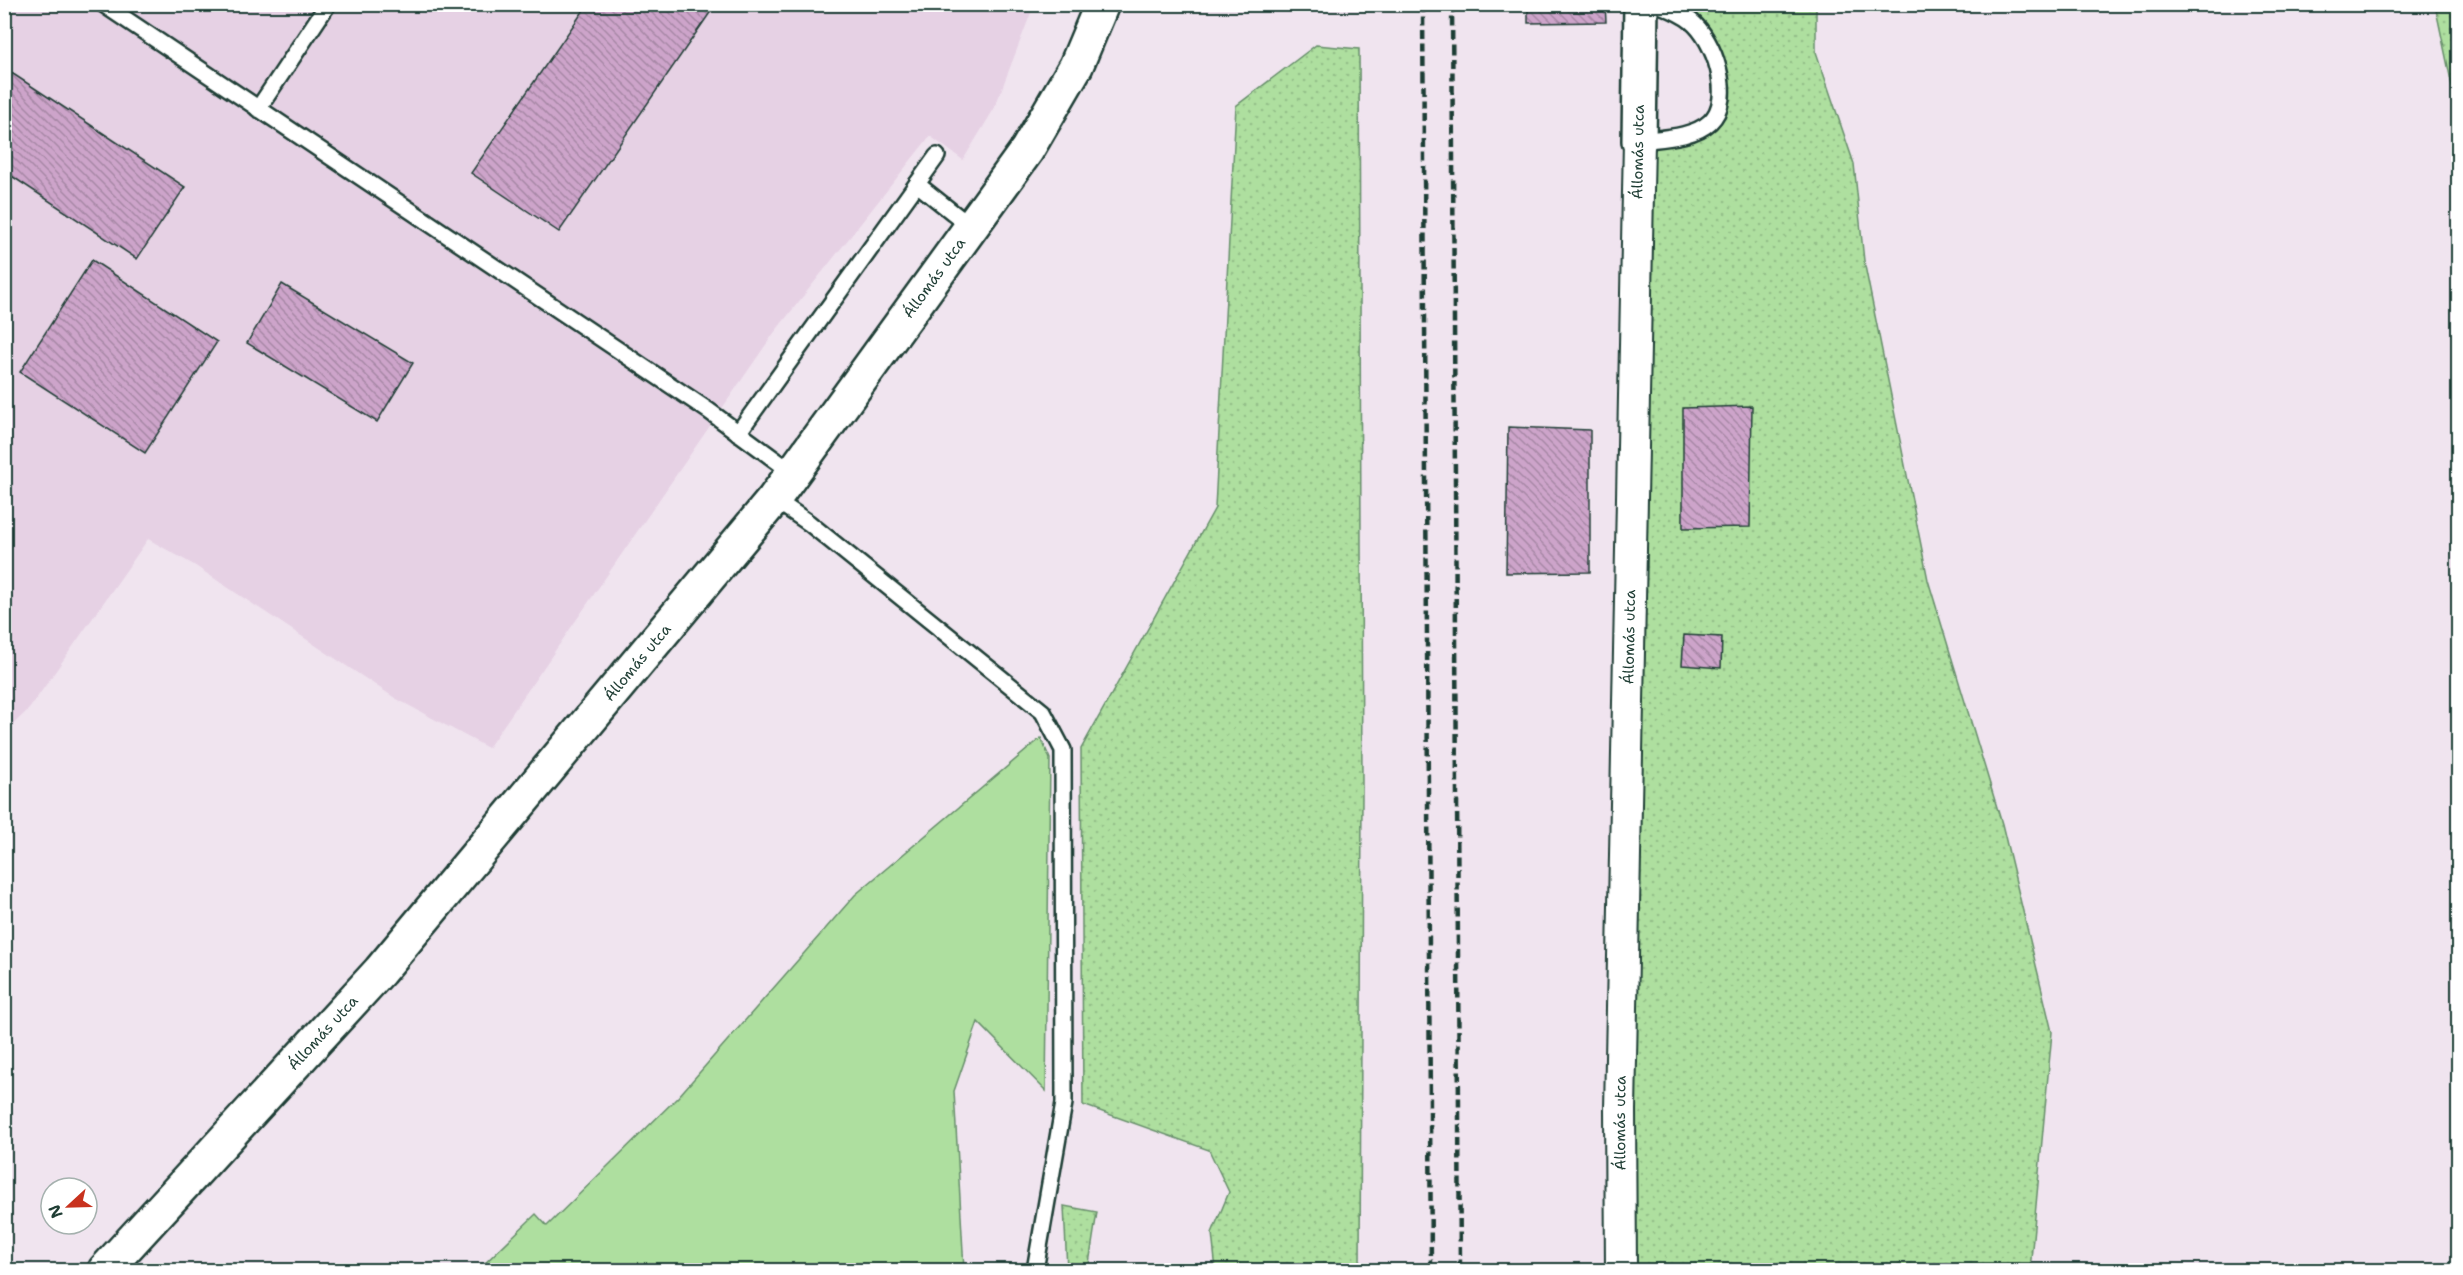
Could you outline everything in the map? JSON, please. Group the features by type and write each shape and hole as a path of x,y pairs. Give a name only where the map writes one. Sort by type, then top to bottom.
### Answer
{"main road":[{"name":"Állomás utca","path":"1639,141 1641,4"},
{"name":"Állomás utca","path":"105,1270 380,970 774,499 1027,150 1061,95 1090,36 1102,5"}],"street":[{"name":"Állomás utca","path":"1621,1270 1620,1110 1639,141"}],"lane":[{"path":"103,4 699,405 794,473"},
{"path":"258,109 327,4"},
{"path":"1639,141 1673,137 1695,130 1710,122 1720,106 1721,86 1718,65 1707,41 1693,22 1676,11 1658,4"},
{"path":"738,433 937,156"},
{"path":"917,184 972,227"},
{"path":"774,499 809,523 1043,712 1063,750 1064,1103 1035,1270"}],"shaded area":[{"path":"5,5 1034,5 994,109 963,160 930,136 774,333 488,748 395,698 194,565 148,539 29,709 5,732"}],"green space":[{"path":"1658,5 1816,5 1816,52 1854,164 1864,261 1928,580 2002,824 2052,1032 2030,1270 1621,1270 1639,141 1695,130 1720,106 1707,41"},
{"path":"2435,5 2458,5 2458,114"},
{"path":"1316,45 1359,49 1362,788 1360,1270 1216,1270 1212,1233 1229,1192 1209,1150 1083,1105 1081,749 1215,508 1236,106"},
{"path":"1041,738 1050,759 1046,1091 978,1022 954,1091 964,1270 478,1270 536,1214 547,1226 678,1097 855,895"},
{"path":"1064,1206 1097,1212 1088,1270 1067,1270"}],"building":[{"path":"588,4 716,4 559,232 471,173"},
{"path":"1528,4 1605,4 1606,22 1528,23"},
{"path":"4,68 185,187 137,259 4,171"},
{"path":"92,260 217,342 145,453 20,372"},
{"path":"282,284 413,363 377,422 247,343"},
{"path":"1752,406 1750,527 1683,528 1683,408"},
{"path":"1508,427 1590,430 1590,572 1506,573"},
{"path":"1684,635 1722,637 1721,668 1682,665"}],"railway":[{"path":"1423,4 1431,1270"},
{"path":"1452,4 1460,1270"}]}
